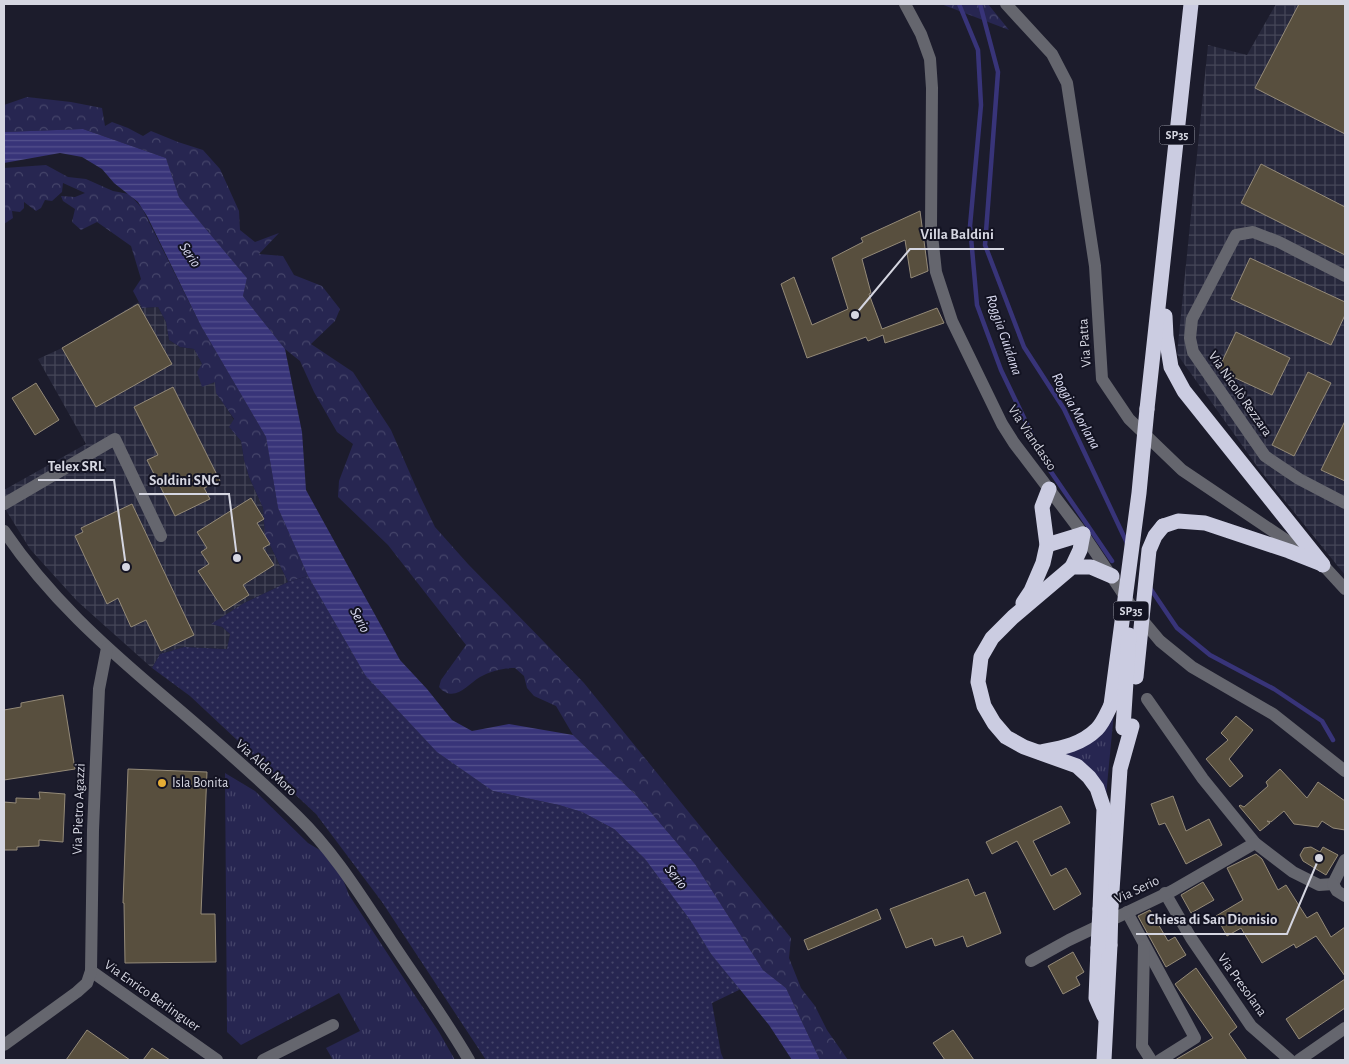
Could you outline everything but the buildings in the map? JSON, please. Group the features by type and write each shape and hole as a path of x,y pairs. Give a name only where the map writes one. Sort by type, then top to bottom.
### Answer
{"highway":[{"name":"SP35","path":"1104,1060 1105,907 1120,769 1127,727 1139,493 1191,4"},
{"path":"1163,267 1166,336 1171,367 1184,392 1323,565"},
{"path":"1013,617 1031,591 1043,563 1047,545 1042,507 1048,489"},
{"path":"1039,752 1070,746 1089,734 1098,728 1111,705 1139,493"},
{"path":"1127,727 1149,550 1155,536 1163,526 1178,520 1204,523 1289,551 1323,565"},
{"path":"1047,545 1083,534 1080,550 1072,567 1013,617 992,638 981,657 978,682 984,706 994,724 1006,737 1024,748 1077,766 1089,776 1097,788 1104,809 1105,907"},
{"path":"1072,567 1091,567 1112,576"}],"street":[{"name":"Via Viandasso","path":"905,4 921,34 930,59 932,88 931,226 936,272 952,321 1002,424 1160,642 1192,667 1273,714 1345,771"},
{"name":"Via Patta","path":"1006,4 1052,54 1067,83 1095,266 1102,379 1129,419 1182,470 1323,565 1345,589"},
{"name":"Via Nicolò Rezzara","path":"1345,276 1279,242 1253,232 1236,235 1192,319 1190,338 1193,352 1265,456 1299,480 1345,502"},
{"path":"4,504 115,439 161,536"},
{"name":"Via Aldo Moro","path":"4,531 28,565 62,604 107,648 299,818 322,844 371,912 470,1060"},
{"path":"4,546 28,565"},
{"name":"Via Pietro Agazzi","path":"91,971 99,690 107,648"},
{"path":"1147,698 1202,779 1255,843 1293,872 1319,885 1333,884"},
{"name":"Via Serio","path":"1030,961 1165,894 1255,843"},
{"path":"1333,884 1345,860"},
{"path":"1333,884 1337,891 1345,896"},
{"name":"Via Presolana","path":"1165,894 1191,938 1251,1026 1290,1060"},
{"path":"1127,912 1195,1038 1160,1060"},
{"path":"1144,944 1142,1046 1151,1060"},
{"name":"Via Enrico Berlinguer","path":"4,1045 77,992 87,983 91,971 217,1060"},
{"path":"263,1060 333,1025"},
{"path":"1299,1060 1345,1028"}],"shaded area":[{"path":"1276,4 1345,4 1345,575 1259,469 1177,354 1208,45 1247,55"},
{"path":"139,302 142,308 158,307 166,322 169,340 180,347 194,349 202,364 202,386 215,382 217,393 234,420 229,427 241,441 249,477 263,508 265,535 288,582 244,603 212,624 222,627 230,634 227,649 184,647 160,654 152,668 77,601 30,549 4,507 4,490 86,444 38,359 62,348"}],"green space":[{"path":"941,4 988,4 1009,30"},
{"path":"27,97 102,108 105,126 112,122 143,136 151,131 203,150 220,169 239,211 240,230 255,242 279,233 259,254 283,256 294,275 322,286 340,309 335,321 311,344 353,372 391,430 435,527 468,564 584,683 791,938 789,958 801,988 815,1006 827,1030 848,1060 820,1060 786,988 763,970 695,864 637,796 573,735 556,706 534,696 527,688 524,676 515,668 497,670 480,677 455,693 450,694 439,687 441,680 466,645 388,545 338,497 339,481 353,444 337,432 314,392 300,361 285,349 243,296 247,278 179,197 166,158 83,129 4,132 4,105"},
{"path":"46,165 68,177 86,179 113,191 129,194 142,208 201,326 266,437 278,508 308,576 288,582 265,535 263,508 249,477 241,441 229,427 234,419 216,393 215,382 202,387 197,372 202,364 194,349 180,347 169,340 166,322 158,307 142,308 133,291 141,279 131,246 97,222 81,230 72,222 75,209 63,201 61,196 75,197 85,193 63,183 62,192 52,201 45,200 41,208 36,211 24,202 24,208 20,212 12,211 13,218 4,224 4,168"},
{"path":"308,576 365,675 493,791 559,805 582,812 614,829 645,859 690,920 711,954 741,989 712,1003 724,1060 486,1060 382,902 316,814 190,696 152,668 160,654 184,647 227,649 230,634 222,627 211,624 244,603 288,582"},
{"path":"1114,712 1106,796 1063,755"},
{"path":"225,773 255,791 308,843 335,859 349,895 439,1032 455,1060 333,1060 326,1048 360,1031 339,993 241,1045 227,1032"}],"water":[{"name":"Serio","path":"83,129 166,158 179,197 247,278 243,296 285,349 302,432 306,490 400,660 452,720 472,731 509,724 573,735 637,796 695,864 763,970 786,988 820,1060 792,1060 769,1025 711,954 690,920 645,859 614,829 582,812 559,805 493,791 437,752 365,675 308,576 278,508 266,437 201,326 147,216 138,202 114,183 102,169 82,157 60,153 4,163 4,132"}],"waterway":[{"name":"Roggia Guidana","path":"959,4 978,50 981,105 970,226 977,305 1001,370 1047,466 1112,561"},
{"name":"Roggia Morlana","path":"980,4 998,72 985,245 1024,347 1064,409 1127,543"},
{"name":"Roggia Morlana","path":"1150,588 1177,628 1210,655 1274,689 1322,721 1333,740"}],"place":[{"name":"Villa Baldini","path":"855,315"},
{"name":"Soldini SNC","path":"237,558"},
{"name":"Telex SRL","path":"126,567"},
{"name":"Isla Bonita","path":"162,783"},
{"name":"Chiesa di San Dionisio","path":"1319,858"}]}
